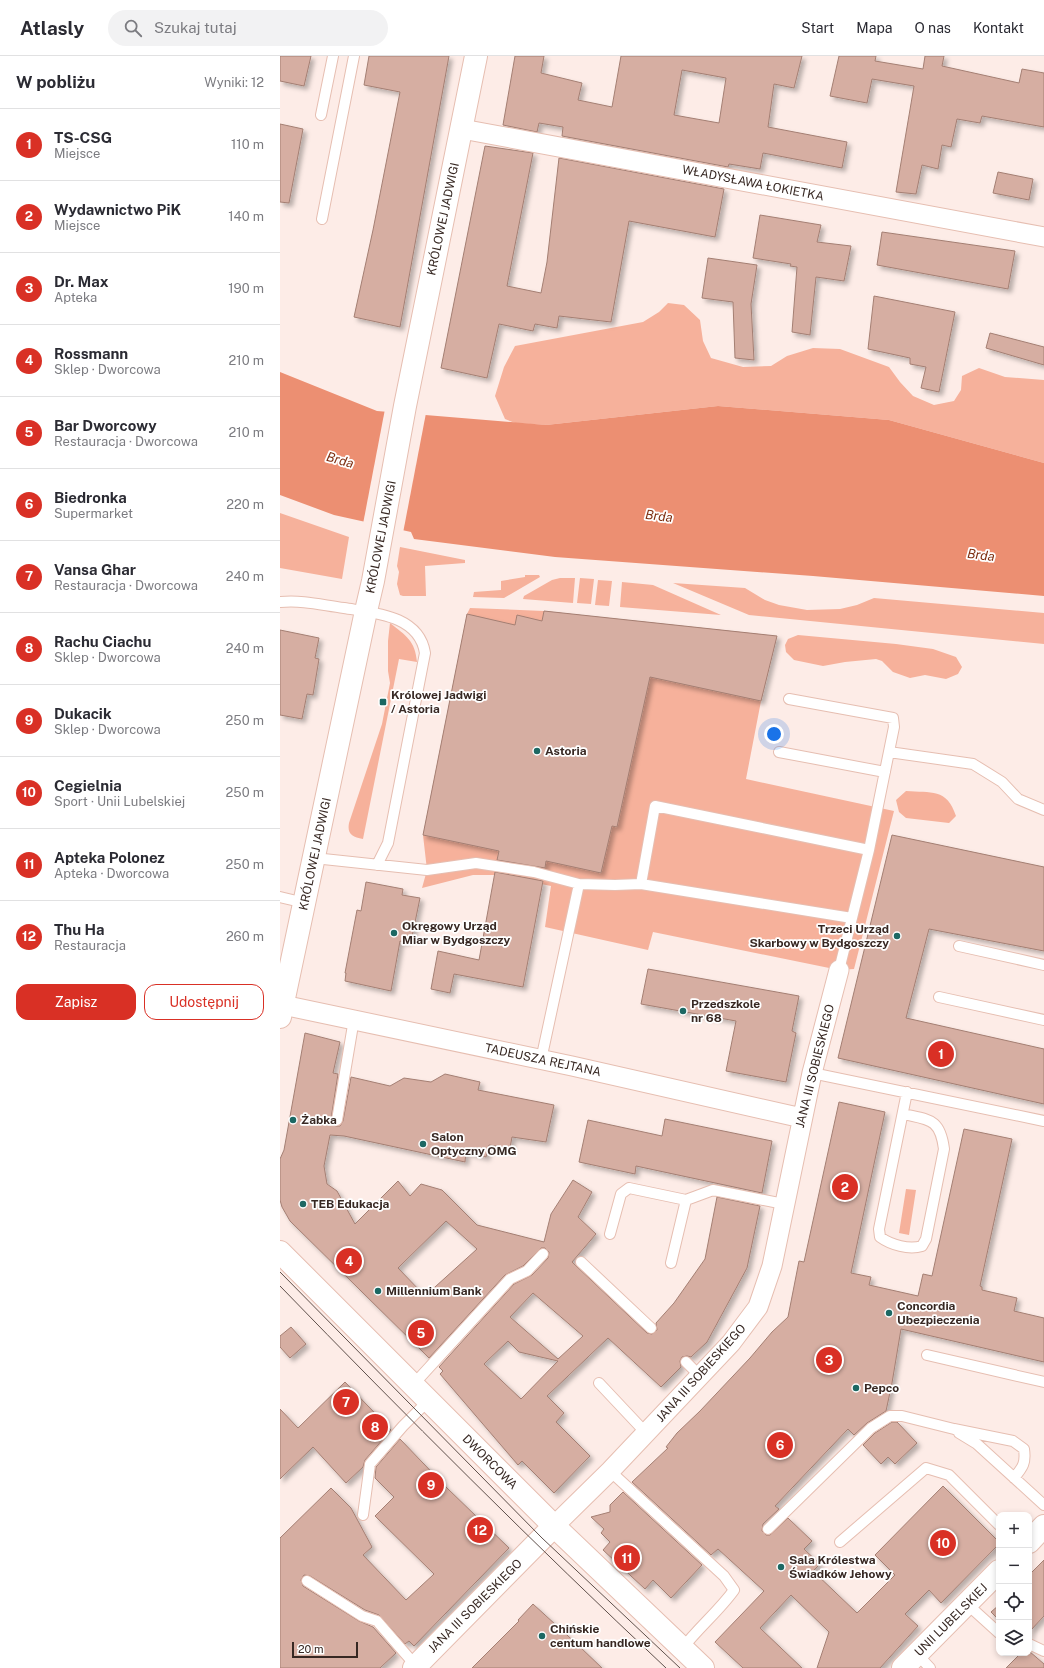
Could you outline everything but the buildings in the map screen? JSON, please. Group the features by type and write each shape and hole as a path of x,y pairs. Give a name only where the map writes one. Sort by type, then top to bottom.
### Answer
{"street":[{"name":"KRÓLOWEJ JADWIGI","path":"281,1011 377,563 405,406 476,56"},
{"name":"WŁADYSŁAWA ŁOKIETKA","path":"462,129 1044,237"},
{"name":"JANA III SOBIESKIEGO","path":"415,1667 610,1471 731,1343 758,1308 772,1266 812,1073 839,970"},
{"name":"TADEUSZA REJTANA","path":"281,1011 354,1019 802,1118"},
{"name":"DWORCOWA","path":"280,1252 554,1526 580,1549 703,1668"},
{"path":"1032,1539 1044,1526"},
{"name":"UNII LUBELSKIEJ","path":"917,1663 966,1604 996,1574"}],"lane":[{"path":"321,115 333,56"},
{"path":"322,219 354,56"},
{"path":"280,602 293,601 320,603 342,608 385,614 406,625 423,642 425,653 388,843 377,865"},
{"path":"789,699 893,718 894,727 869,850 839,970"},
{"path":"779,752 885,772"},
{"path":"889,752 973,764 1002,782 1018,799 1044,810"},
{"path":"641,884 655,806 869,850"},
{"path":"314,858 427,870 476,863 534,872 579,884 641,884 852,918"},
{"path":"541,1060 579,884"},
{"path":"280,897 305,903"},
{"path":"959,946 1044,965"},
{"path":"938,998 1044,1020"},
{"path":"337,1120 354,1019"},
{"path":"812,1073 1044,1121"},
{"path":"903,1114 931,1120 935,1124 943,1140 944,1149 926,1239 922,1246 914,1248 887,1242 880,1237 879,1229 907,1092"},
{"path":"610,1234 621,1194 629,1188 686,1200 713,1190 784,1204"},
{"path":"671,1263 686,1200"},
{"path":"413,1385 510,1279 527,1271 543,1254"},
{"path":"581,1262 651,1328"},
{"path":"927,1355 1044,1382"},
{"path":"686,1362 700,1376"},
{"path":"599,1383 646,1433"},
{"path":"362,1516 370,1464 428,1401"},
{"path":"768,1529 871,1428 890,1416 902,1416 954,1429 1013,1441 1024,1449 1026,1460 1014,1478"},
{"path":"954,1429 977,1444 1044,1505"},
{"path":"840,1542 926,1468 949,1475 996,1522"},
{"path":"610,1471 724,1576 734,1590 726,1601 693,1634 682,1649"},
{"path":"307,1581 362,1616 377,1621 415,1667"},
{"path":"966,1604 996,1630"},
{"path":"1032,1645 1044,1651"}],"shaded area":[{"path":"668,303 684,305 700,320 703,341 711,358 743,367 771,366 787,356 813,348 840,349 889,367 913,396 934,405 954,401 961,390 962,376 979,368 1005,377 1044,380 1044,463 889,420 718,406 546,425 515,423 505,419 495,396 504,367 515,346 643,322 659,312"},
{"path":"280,513 349,537 342,579 280,568"},
{"path":"400,547 465,560 465,563 425,566 426,596 403,596 400,595 397,584 399,572 397,566"},
{"path":"525,575 539,575 540,577 504,598 473,597 474,592 501,590 501,581 525,577"},
{"path":"560,578 575,578 573,603 523,599 524,596 552,580"},
{"path":"580,578 594,579 591,604 577,603"},
{"path":"598,580 612,581 609,606 595,605"},
{"path":"622,582 653,585 721,615 620,607"},
{"path":"673,583 745,588 765,600 779,605 807,610 840,609 857,605 874,598 1044,613 1044,644 749,615"},
{"path":"470,608 544,611 777,636 761,701 746,779 894,811 854,969 839,970 653,932 648,950 545,927 551,886 498,875 473,875 422,888 427,870 423,835 467,614"},
{"path":"390,623 405,635 412,643 417,662 399,659 363,839 351,834 349,830 349,823 382,724 390,683 388,671 388,641"},
{"path":"798,635 933,649 956,657 962,667 958,674 946,679 925,675 910,678 893,672 882,661 876,659 823,666 794,660 786,652 785,645 788,639"},
{"path":"906,791 930,792 943,796 952,807 956,816 949,823 906,818 899,812 896,800"},
{"path":"906,1189 916,1190 909,1235 899,1233"}],"water":[{"name":"Brda","path":"280,372 377,411 546,425 718,406 889,420 1044,463 1044,596 813,576 555,557 414,539 411,532 334,515 280,495"}],"pier":[{"path":"385,409 426,413 403,533 363,524"}],"tram line":[{"path":"280,1272 542,1538 680,1668"},
{"path":"280,1286 471,1479 666,1668"}],"place":[{"name":"Królowej Jadwigi / Astoria","path":"383,702"},
{"name":"Astoria","path":"537,751"},
{"name":"Okręgowy Urząd Miar w Bydgoszczy","path":"394,933"},
{"name":"Trzeci Urząd Skarbowy w Bydgoszczy","path":"897,936"},
{"name":"Przedszkole nr 68","path":"683,1011"},
{"name":"TS-CSG","path":"941,1054"},
{"name":"Żabka","path":"293,1120"},
{"name":"Salon Optyczny OMG","path":"423,1144"},
{"name":"Wydawnictwo PiK","path":"845,1187"},
{"name":"TEB Edukacja","path":"303,1204"},
{"name":"Rossmann","path":"349,1261"},
{"name":"Millennium Bank","path":"378,1291"},
{"name":"Concordia Ubezpieczenia","path":"889,1313"},
{"name":"Bar Dworcowy","path":"421,1333"},
{"name":"Dr. Max","path":"829,1360"},
{"name":"Pepco","path":"856,1388"},
{"name":"Vansa Ghar","path":"346,1402"},
{"name":"Rachu Ciachu","path":"375,1427"},
{"name":"Biedronka","path":"780,1445"},
{"name":"Dukacik","path":"431,1485"},
{"name":"Thu Ha","path":"480,1530"},
{"name":"Cegielnia","path":"943,1543"},
{"name":"Apteka Polonez","path":"627,1558"},
{"name":"Sala Królestwa Świadków Jehowy","path":"781,1567"},
{"name":"Chińskie centum handlowe","path":"542,1636"}]}
